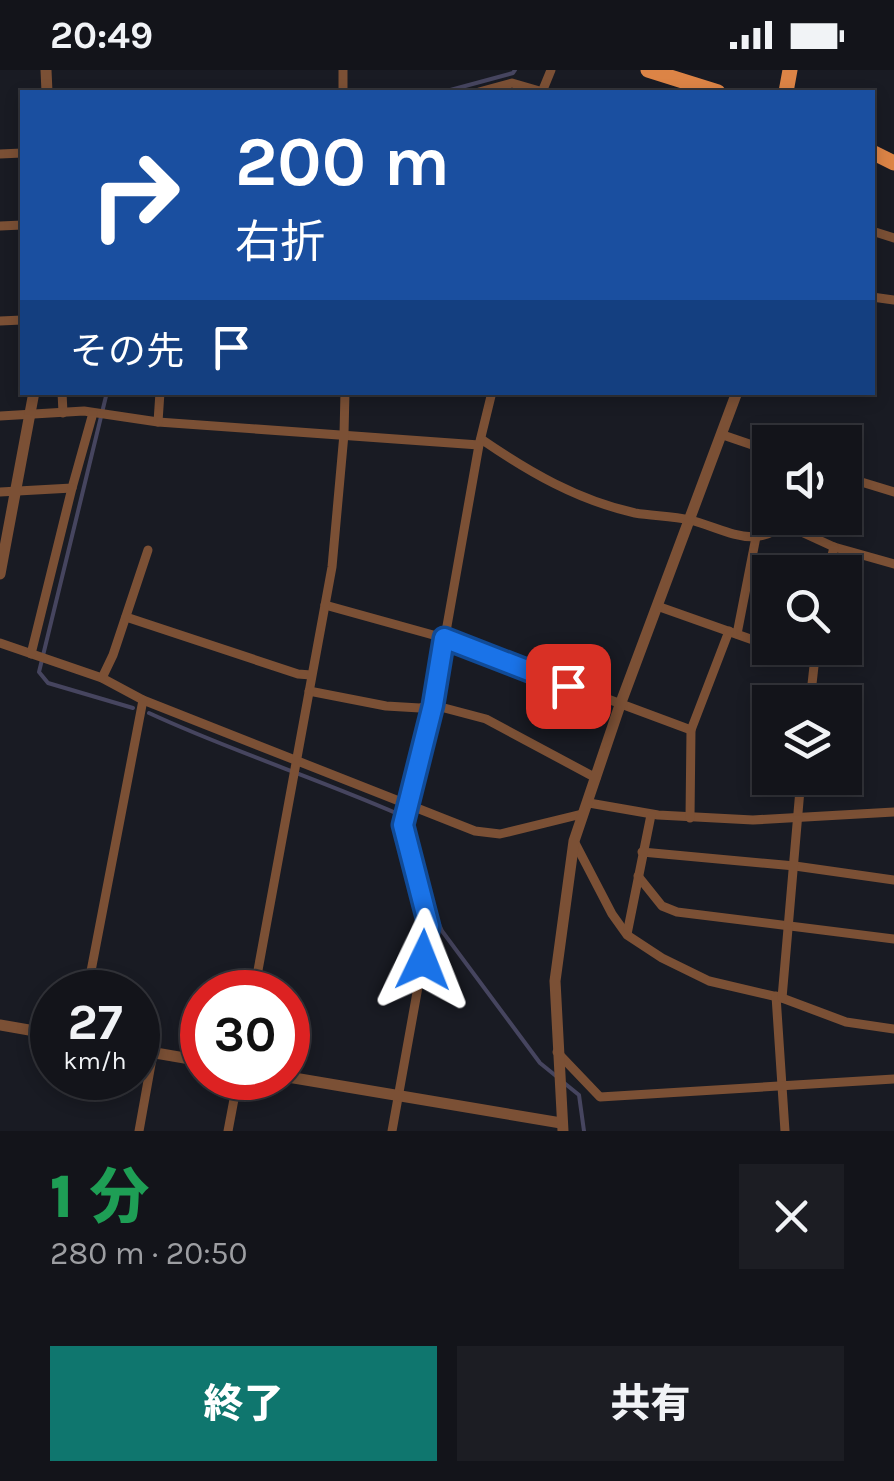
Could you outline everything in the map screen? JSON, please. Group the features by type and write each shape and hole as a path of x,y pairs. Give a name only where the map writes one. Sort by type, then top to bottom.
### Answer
{"main road":[{"path":"648,70 666,85 703,90"}],"street":[{"path":"486,90 512,83 535,90"},
{"path":"0,574 34,395"},
{"path":"62,395 63,413"},
{"path":"158,422 160,395"},
{"path":"258,970 325,604 345,395"},
{"path":"392,1131 429,926 403,825 433,705 491,395"},
{"path":"310,1080 562,1127 554,981 574,841 734,395"},
{"path":"0,416 98,414 158,422 480,442 552,484 587,499 635,512 690,520 730,535 763,535"},
{"path":"33,654 72,488 98,414"},
{"path":"723,435 752,445"},
{"path":"862,482 894,492"},
{"path":"0,492 72,488"},
{"path":"812,535 834,547 894,564"},
{"path":"690,818 691,730 733,633 756,537"},
{"path":"832,555 834,547"},
{"path":"102,678 148,550"},
{"path":"325,604 444,638 691,730"},
{"path":"657,606 752,640"},
{"path":"126,617 298,674 312,675"},
{"path":"0,644 102,678 143,700 408,808 475,831 500,834 586,808 753,820 894,812"},
{"path":"309,691 386,706 433,705 486,718 596,778"},
{"path":"91,970 143,700"},
{"path":"784,1131 779,997 800,795"},
{"path":"627,934 652,815"},
{"path":"574,841 612,914 627,934 662,958 709,981 779,997 846,1022 894,1029"},
{"path":"642,852 894,880"},
{"path":"638,876 662,906 676,912 894,939"},
{"path":"0,1025 30,1030"},
{"path":"556,1051 600,1097 894,1079"},
{"path":"139,1131 144,1100"},
{"path":"228,1131 234,1100"}],"waterway":[{"path":"450,90 515,70"},
{"path":"106,395 39,672 48,683 133,708"},
{"path":"149,713 412,820 424,890 442,931 540,1063 556,1076"},
{"path":"563,1082 579,1095 584,1131"}],"route":[{"path":"423,960 429,926 403,825 433,705 444,638 568,686"}]}
